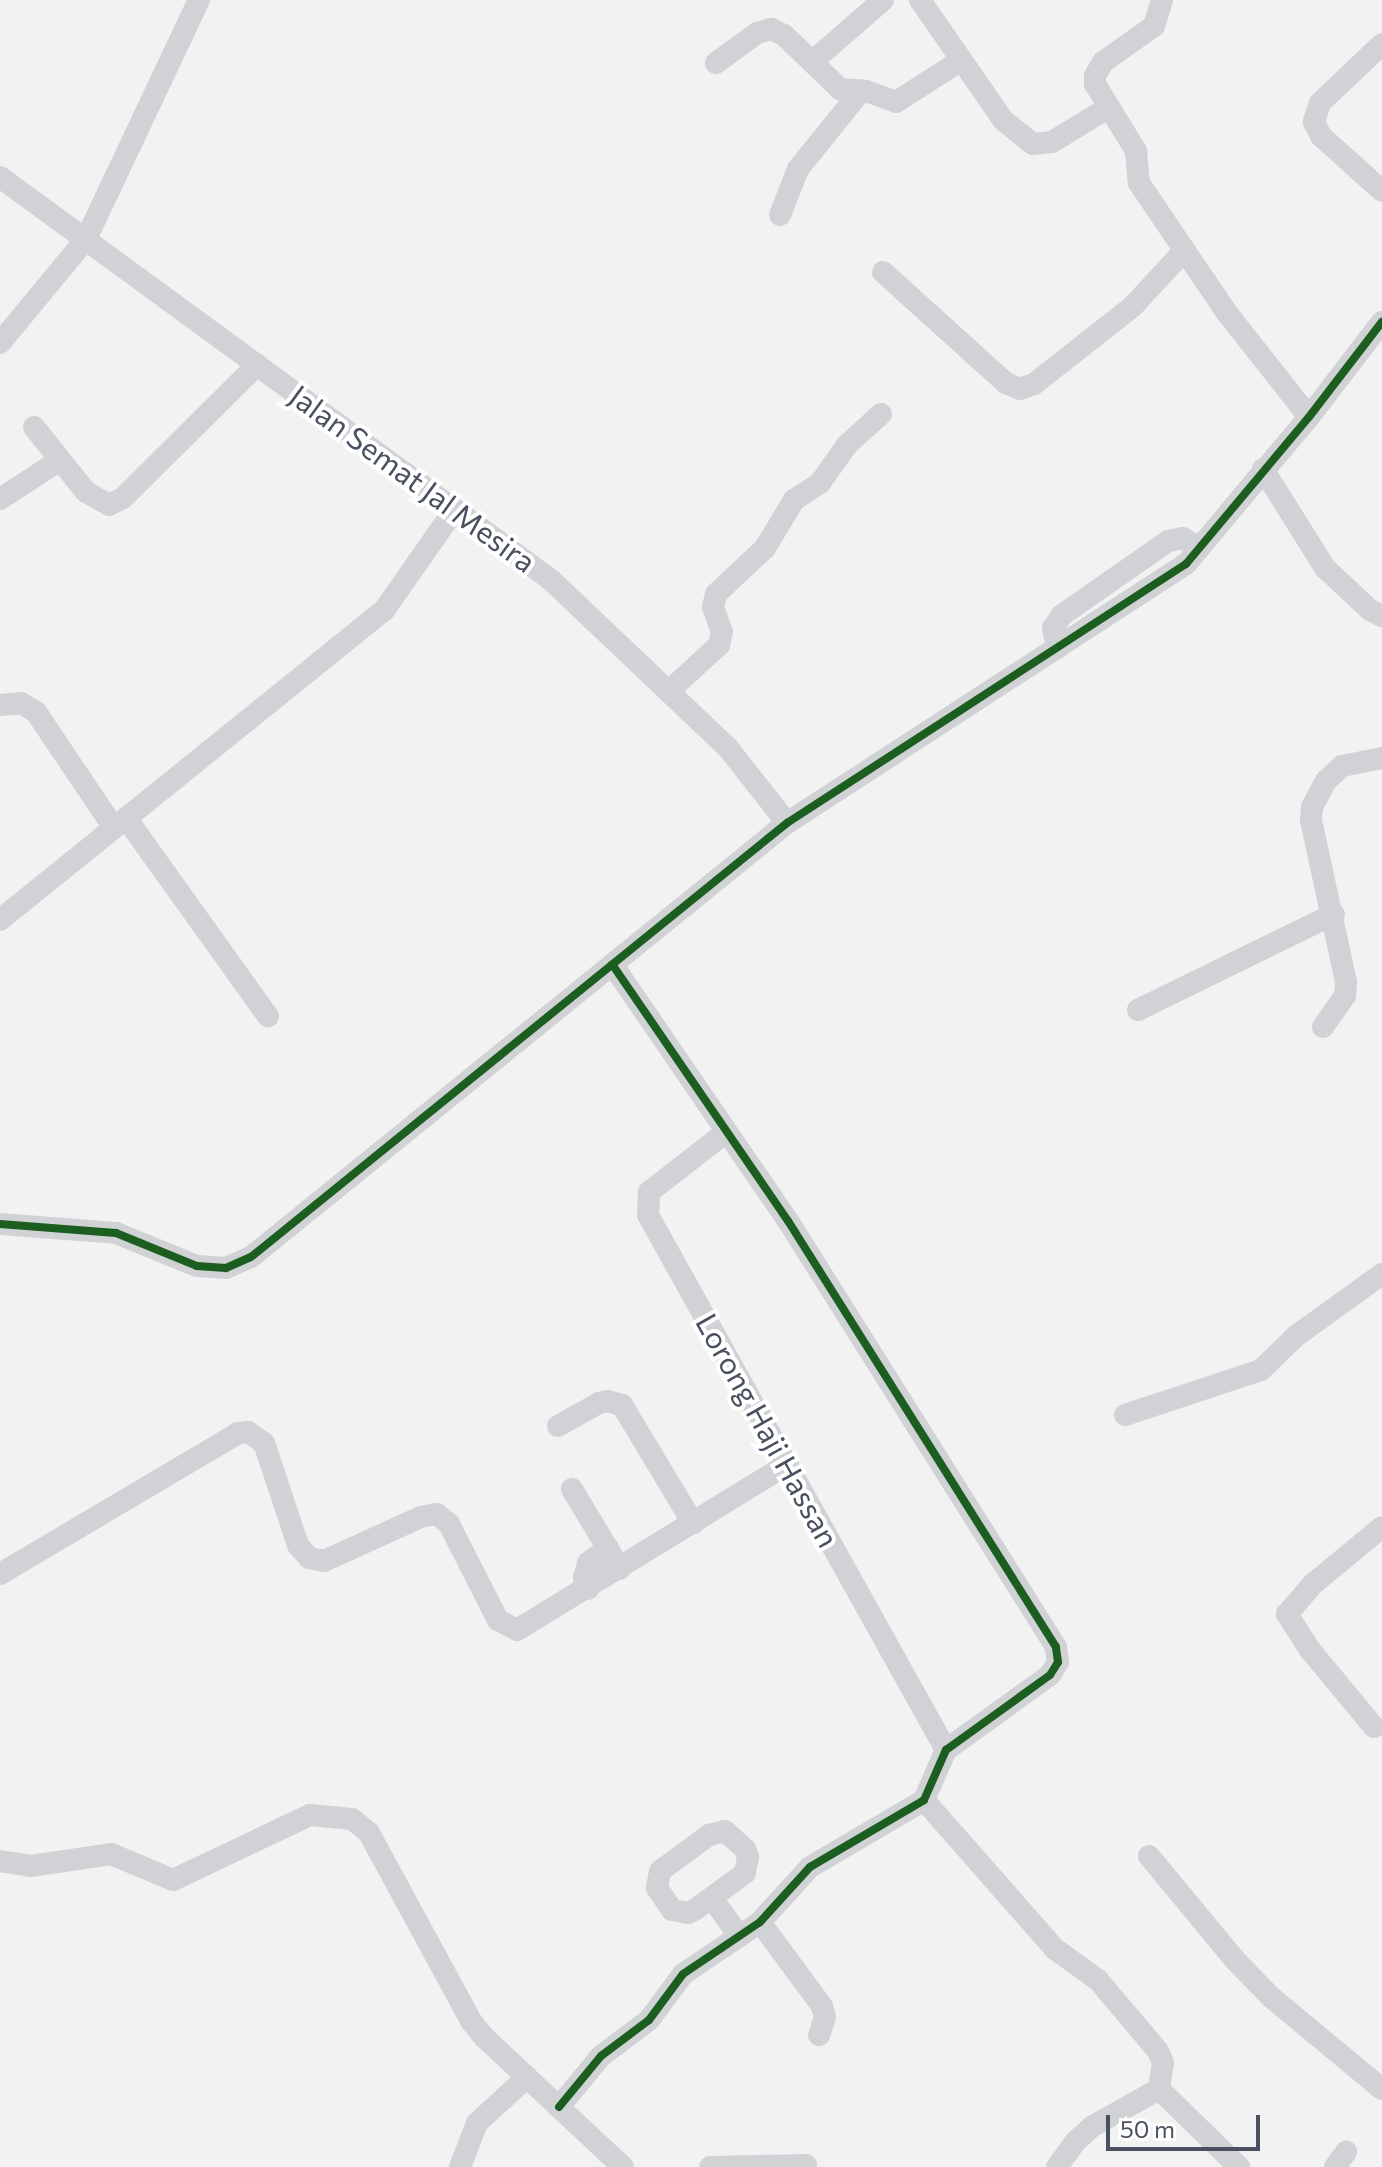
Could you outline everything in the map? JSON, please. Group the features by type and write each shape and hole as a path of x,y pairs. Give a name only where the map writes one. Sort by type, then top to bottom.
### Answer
{"street":[{"path":"0,343 86,239 199,0"},
{"path":"812,62 883,0"},
{"path":"920,0 1003,120 1033,144 1052,142 1108,108"},
{"path":"1162,0 1154,26 1098,68 1095,84 1136,151 1136,179 1227,313 1309,417"},
{"path":"716,63 757,33 771,29 784,35 840,89 901,101 960,61"},
{"path":"1382,44 1320,103 1314,122 1321,136 1382,191"},
{"path":"780,215 798,169 861,91"},
{"name":"Jalan Semat Jal Mesira","path":"0,177 551,580 728,748 787,823"},
{"path":"883,272 1006,383 1020,389 1034,384 1133,306 1184,251"},
{"path":"0,1224 116,1233 197,1266 226,1268 251,1257 787,823 1186,564 1309,417 1382,322"},
{"path":"34,427 97,500 103,505 116,503 257,365"},
{"path":"669,691 719,645 722,632 713,607 716,594 765,548 791,503 820,483 844,449 881,414"},
{"path":"0,499 60,460"},
{"path":"1263,469 1325,568 1370,610 1382,616"},
{"path":"0,920 385,609 455,509"},
{"path":"0,705 21,703 36,712 268,1016"},
{"path":"1323,1027 1345,996 1334,914 1311,820 1312,807 1326,781 1342,766 1382,758"},
{"path":"1138,1010 1334,914"},
{"path":"559,2107 601,2056 649,2020 683,1974 760,1922 810,1867 924,1800 946,1750 1050,1675 1059,1654 788,1221 612,964"},
{"name":"Lorong Haji Hassan","path":"725,1133 654,1187 649,1192 645,1207 946,1750"},
{"path":"1125,1415 1261,1370 1296,1336 1382,1274"},
{"path":"558,1426 599,1403 607,1401 622,1405 693,1523"},
{"path":"0,1574 238,1433 248,1432 264,1443 298,1545 309,1558 324,1561 431,1513 449,1524 498,1620 509,1629 525,1629 788,1464"},
{"path":"572,1489 620,1569"},
{"path":"1374,1727 1310,1650 1287,1614 1313,1584 1382,1527"},
{"path":"588,1589 584,1578 588,1563 608,1548"},
{"path":"924,1800 1055,1949 1098,1980 1158,2051 1163,2063 1159,2089"},
{"path":"1,1860 34,1866 111,1854 173,1880 310,1815 352,1819 369,1833 471,2021 623,2167"},
{"path":"1149,1856 1235,1960 1271,1997 1382,2089"},
{"path":"712,1898 739,1936"},
{"path":"760,1922 822,2006 825,2017 819,2035"},
{"path":"460,2167 477,2123 527,2077"},
{"path":"1057,2167 1069,2149 1093,2126 1159,2089"},
{"path":"1159,2089 1239,2167"},
{"path":"710,2167 806,2165"}],"cycle path":[{"path":"0,1224 116,1233 197,1266 226,1268 251,1257 787,823 1186,564 1309,417 1382,322"},
{"path":"559,2107 601,2056 649,2020 683,1974 760,1922 810,1867 924,1800 946,1750 1050,1675 1058,1662 1056,1647 788,1221 612,964"}]}
